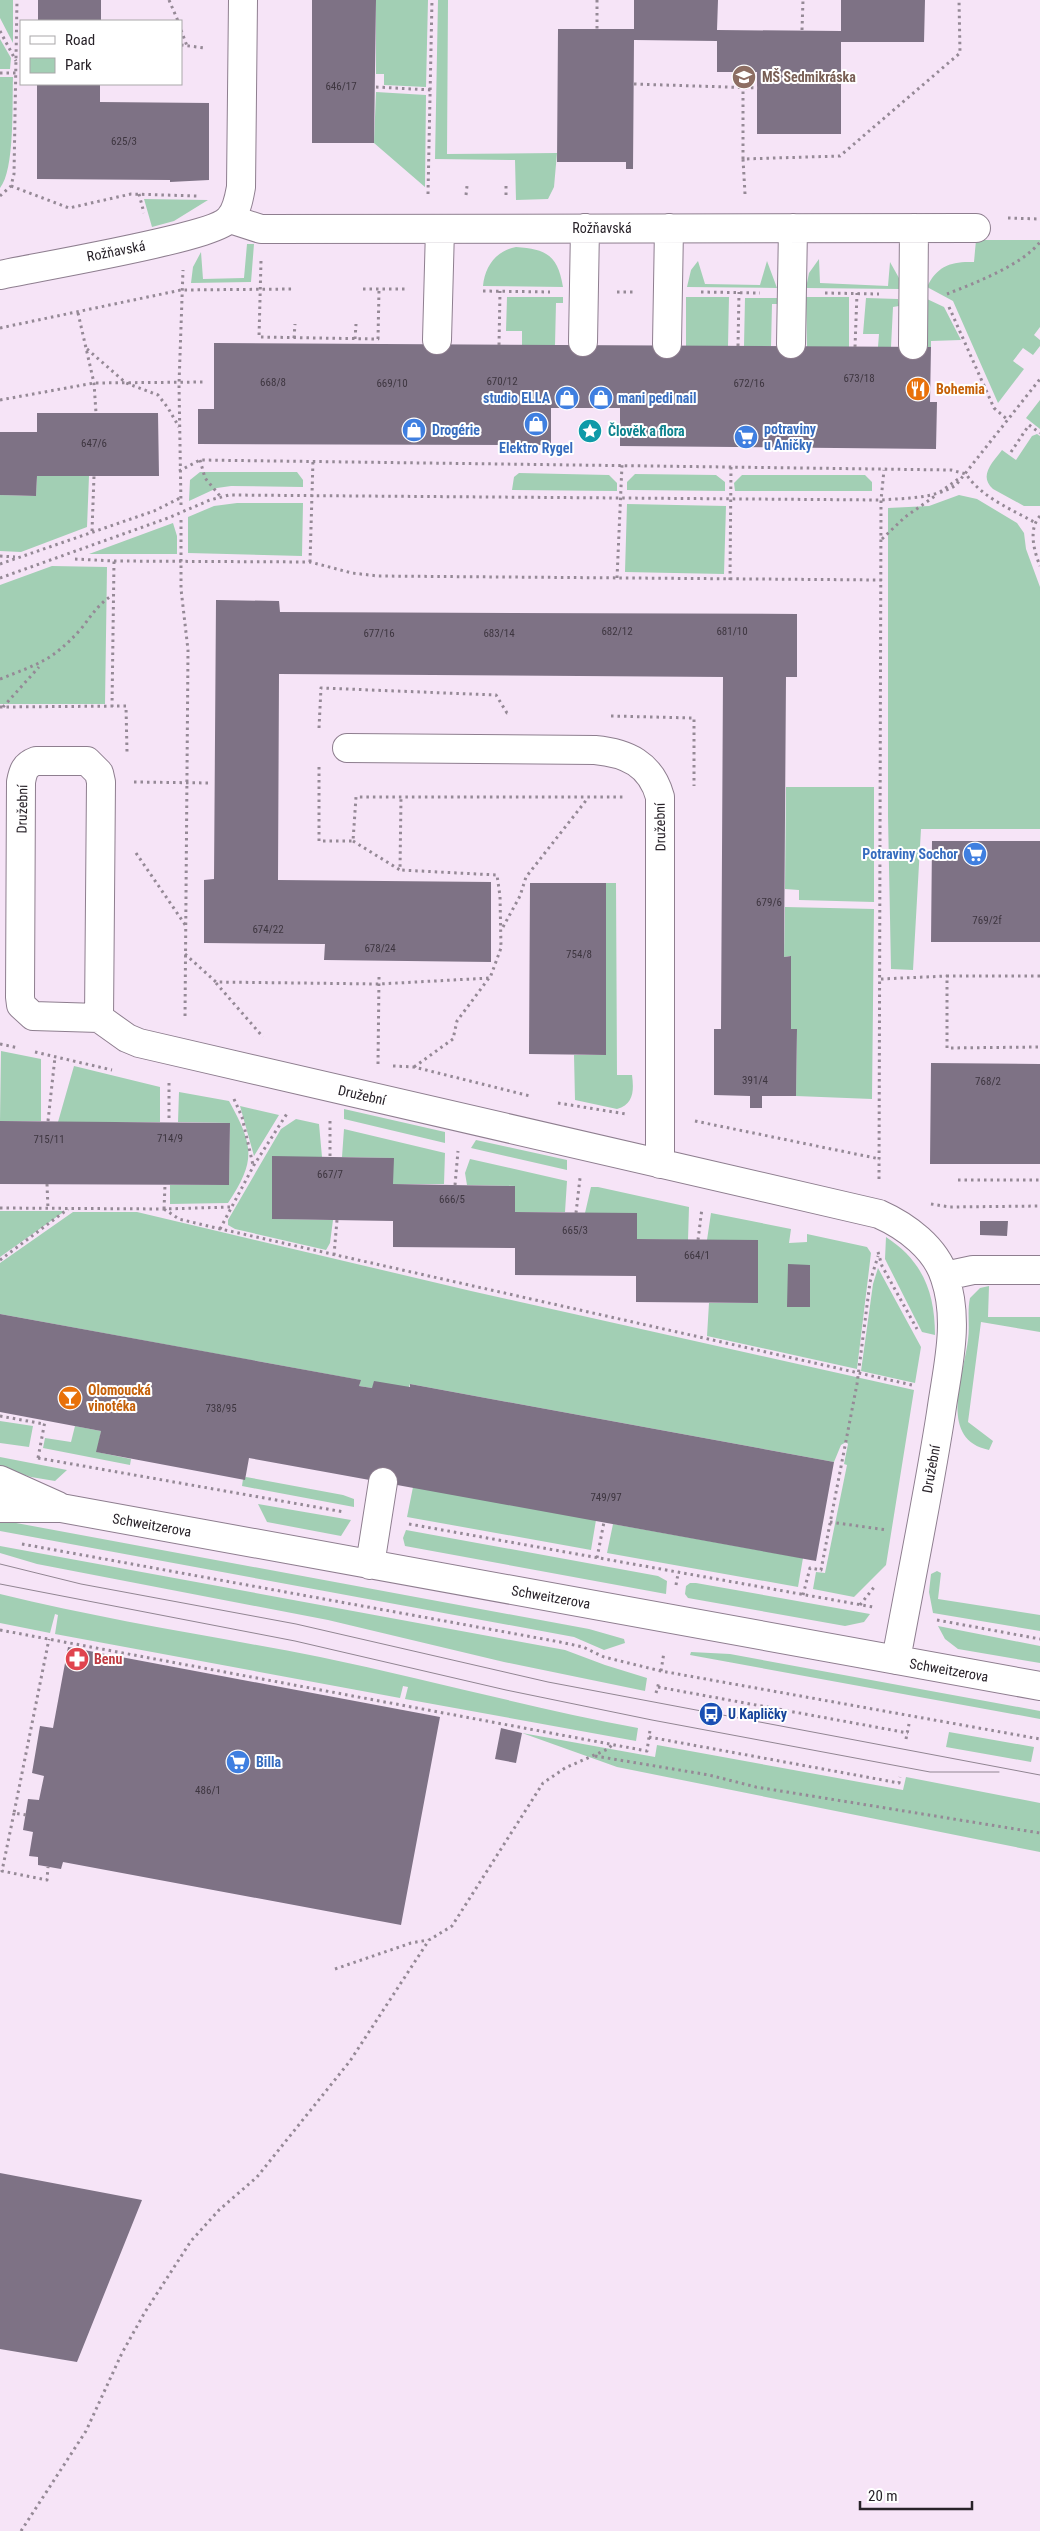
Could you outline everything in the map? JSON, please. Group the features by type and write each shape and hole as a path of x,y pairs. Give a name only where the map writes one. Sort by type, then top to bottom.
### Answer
{"street":[{"path":"230,219 239,200 241,187 243,0"},
{"name":"Rožňavská","path":"0,274 182,238 216,227 230,219 261,229 976,228"},
{"path":"583,342 585,228"},
{"path":"668,344 669,228"},
{"path":"791,344 793,228"},
{"path":"913,345 914,228"},
{"path":"434,229 437,340"},
{"name":"Družební","path":"347,748 595,750 615,752 630,757 650,774 656,784 660,797 660,1164"},
{"name":"Družební","path":"101,782 99,773 88,761 46,759 28,764 23,772 21,782 21,1006 33,1016 99,1018 127,1038 139,1043 879,1214 891,1219 922,1242 945,1276 950,1297 951,1345 935,1453 896,1660"},
{"path":"99,1018 101,782"},
{"path":"945,1276 973,1270 1040,1270"},
{"name":"Schweitzerova","path":"0,1480 61,1508"},
{"path":"370,1564 384,1482"},
{"name":"Schweitzerova","path":"0,1508 61,1508 1040,1686"}],"path":[{"path":"0,196 11,186 14,174 16,62 19,43 17,0"},
{"path":"169,0 178,20"},
{"path":"432,0 430,90 434,229"},
{"path":"597,0 597,29"},
{"path":"802,30 803,0"},
{"path":"742,159 840,156 960,52 959,0"},
{"path":"0,31 16,62"},
{"path":"182,33 187,46"},
{"path":"182,46 205,48"},
{"path":"0,73 17,73"},
{"path":"634,84 758,88"},
{"path":"376,87 430,90"},
{"path":"743,87 742,159 745,189"},
{"path":"11,186 68,208 131,194 202,196"},
{"path":"181,505 179,384 181,290 185,254 182,238"},
{"path":"944,295 976,282 1021,258 1040,242"},
{"path":"261,254 259,337 378,339 379,290"},
{"path":"0,328 181,290 292,289"},
{"path":"363,289 410,290"},
{"path":"483,291 554,292"},
{"path":"498,345 500,291"},
{"path":"611,292 641,292"},
{"path":"696,292 768,293"},
{"path":"738,346 739,292"},
{"path":"823,293 857,293 855,347"},
{"path":"943,302 948,304 994,408 1008,420"},
{"path":"78,313 94,383 96,413"},
{"path":"294,338 295,324"},
{"path":"355,339 356,324"},
{"path":"86,349 126,383 158,395 179,428"},
{"path":"882,539 905,517 937,494 956,485 1040,380"},
{"path":"0,400 94,383 179,384 206,382"},
{"path":"1011,452 1029,425 1040,433"},
{"path":"179,471 200,460 313,460 951,470 966,474 972,484 981,491 1034,522"},
{"path":"200,460 205,478 220,496"},
{"path":"310,562 313,460"},
{"path":"617,578 622,465"},
{"path":"730,580 731,467"},
{"path":"879,1183 881,500 884,470"},
{"path":"92,532 94,476"},
{"path":"0,578 168,518 220,496 731,497 881,500 917,498 937,494"},
{"path":"0,564 154,511 180,498"},
{"path":"1040,516 1034,522 1034,543 1040,566"},
{"path":"181,520 181,589 188,650 185,1020"},
{"path":"64,541 68,547"},
{"path":"0,556 19,557"},
{"path":"75,559 182,562 310,562 352,573 378,576 882,580"},
{"path":"112,707 112,595 114,561"},
{"path":"1,707 41,664 63,647 103,600 112,595"},
{"path":"0,679 41,664"},
{"path":"319,733 321,688 496,695 507,713 517,714"},
{"path":"1,707 126,706 127,754"},
{"path":"606,716 694,718 694,796"},
{"path":"319,763 319,842 354,841 400,870 497,875 502,929 501,948 490,978 457,1021 454,1038 414,1067"},
{"path":"101,782 210,783"},
{"path":"354,841 356,797 589,798 526,877 520,896 502,929"},
{"path":"400,870 401,797"},
{"path":"132,848 186,926"},
{"path":"186,954 216,982 268,1042"},
{"path":"881,979 947,976 1040,976"},
{"path":"947,976 947,1048 1040,1047"},
{"path":"378,1069 379,977"},
{"path":"216,982 380,984 490,978"},
{"path":"48,1121 54,1057"},
{"path":"169,1083 169,1122"},
{"path":"234,1098 242,1117 254,1165"},
{"path":"554,1102 575,1105"},
{"path":"220,1229 254,1165 288,1112"},
{"path":"694,1112 694,1121 880,1159"},
{"path":"330,1120 330,1157"},
{"path":"454,1185 458,1150"},
{"path":"576,1213 580,1178"},
{"path":"958,1180 1040,1180"},
{"path":"48,1184 48,1209"},
{"path":"164,1209 165,1185"},
{"path":"698,1240 702,1205"},
{"path":"950,1207 1040,1206"},
{"path":"0,1208 164,1209 230,1207"},
{"path":"0,1260 65,1214 69,1209"},
{"path":"164,1209 179,1219 220,1229 921,1387"},
{"path":"334,1255 337,1220"},
{"path":"803,1595 810,1568 821,1570 858,1374 870,1282 878,1255 882,1266 920,1335"},
{"path":"0,1416 45,1422 38,1458"},
{"path":"30,1457 876,1608"},
{"path":"597,1558 604,1522"},
{"path":"830,1522 895,1531"},
{"path":"33,1546 560,1642 583,1647 604,1657 661,1671 1040,1739"},
{"path":"935,1620 1040,1639"},
{"path":"0,1630 647,1751 650,1730"},
{"path":"48,1867 47,1880 1,1872 49,1639"},
{"path":"661,1671 664,1648"},
{"path":"656,1693 659,1682"},
{"path":"658,1687 908,1733"},
{"path":"906,1739 909,1724"},
{"path":"649,1736 899,1782 900,1777"},
{"path":"335,1969 412,1943 429,1940 452,1926 543,1783 565,1768 594,1756 613,1744"},
{"path":"594,1756 708,1775 756,1787 1040,1833"},
{"path":"14,1813 26,1814"},
{"path":"21,2531 86,2431 122,2353 170,2271 191,2241 219,2210 257,2177 350,2061 429,1940"}],"green space":[{"path":"0,0 13,0 13,43 0,18"},
{"path":"376,0 428,0 426,87 384,85 384,74 376,74"},
{"path":"438,0 448,0 447,154 557,153 554,187 548,199 516,200 515,160 435,159"},
{"path":"0,39 11,58 10,69 0,69"},
{"path":"0,77 13,77 10,152 5,179 0,188"},
{"path":"376,92 426,95 425,187 374,143"},
{"path":"144,199 208,200 174,221 152,227"},
{"path":"976,240 1040,240 1040,327 1034,335 1040,340 1040,346 1033,355 1023,348 1013,361 1024,369 998,403 953,301 927,287 935,274 946,266 974,262"},
{"path":"247,244 254,244 251,282 191,283 193,267 201,252 203,279 244,278"},
{"path":"516,247 536,250 549,256 558,268 563,287 483,286 486,272 493,260 503,252"},
{"path":"819,259 820,283 888,286 890,262 899,278 900,289 806,288 809,273"},
{"path":"698,261 705,284 760,285 767,261 777,288 687,287 691,270"},
{"path":"507,297 563,297 563,303 556,303 555,345 522,345 522,331 506,331"},
{"path":"686,297 729,297 728,346 686,346"},
{"path":"806,297 849,297 849,347 807,347"},
{"path":"745,298 777,298 777,304 772,304 771,346 744,346"},
{"path":"866,298 898,299 899,306 893,307 891,347 878,347 879,334 863,334"},
{"path":"927,299 944,307 961,340 931,341 931,347 927,347"},
{"path":"1040,400 1040,429 1026,418"},
{"path":"1037,434 1040,436 1040,506 1024,506 993,489 987,479 987,474 991,464 1002,450 1016,460 1032,436"},
{"path":"200,472 297,472 303,480 303,487 231,486 217,488 189,501 190,480"},
{"path":"519,473 609,475 617,483 617,491 512,490 514,477"},
{"path":"635,474 716,475 725,482 725,491 627,490 627,482"},
{"path":"742,475 865,475 872,482 872,491 735,491 734,483"},
{"path":"37,476 89,476 87,527 21,552 0,551 0,495 36,496"},
{"path":"959,495 977,499 1017,523 1024,533 1026,549 1040,587 1040,829 921,829 913,970 891,969 888,816 888,508 929,506"},
{"path":"237,503 303,503 302,556 188,553 188,517 214,506"},
{"path":"627,504 726,506 724,574 625,572"},
{"path":"173,523 177,536 177,554 89,554"},
{"path":"52,566 107,567 105,704 0,704 0,585"},
{"path":"786,787 874,787 874,902 799,900 799,890 785,889"},
{"path":"606,883 616,883 617,1075 632,1075 633,1086 630,1100 623,1107 617,1109 575,1100 574,1055 606,1055"},
{"path":"785,907 874,909 872,1099 796,1096 797,1029 791,1029 790,956 784,957"},
{"path":"1,1051 41,1059 41,1121 0,1121"},
{"path":"74,1066 160,1087 160,1122 58,1122"},
{"path":"179,1092 229,1101 243,1130 247,1142 247,1164 243,1176 228,1203 170,1204 170,1185 229,1185 230,1123 178,1122"},
{"path":"240,1106 279,1115 254,1156"},
{"path":"344,1109 445,1132 445,1143 344,1119"},
{"path":"296,1119 319,1124 322,1157 272,1157 272,1219 333,1220 330,1243 326,1250 235,1229 228,1225 228,1220 281,1129"},
{"path":"344,1129 445,1153 444,1184 393,1184 393,1158 342,1157"},
{"path":"476,1140 567,1160 567,1170 471,1148"},
{"path":"470,1159 567,1181 565,1212 515,1212 515,1186 467,1185 465,1173"},
{"path":"591,1187 689,1207 688,1240 637,1239 637,1214 585,1213"},
{"path":"0,1211 65,1211 0,1257"},
{"path":"73,1212 137,1212 471,1291 914,1390 886,1565 854,1597 813,1589 816,1572 825,1573 847,1465 844,1464 848,1444 846,1442 841,1445 834,1462 410,1384 409,1387 372,1388 359,1386 360,1380 0,1314 0,1263"},
{"path":"711,1213 791,1229 789,1243 807,1242 807,1234 867,1247 871,1253 857,1369 707,1336 709,1303 758,1303 707,1240"},
{"path":"886,1237 899,1246 909,1257 918,1267 924,1279 933,1305 935,1335 922,1332 885,1259"},
{"path":"878,1268 921,1347 915,1383 861,1371 873,1284"},
{"path":"989,1286 988,1317 1040,1317 1040,1332 981,1322 968,1422 993,1441 989,1450 973,1444 963,1433 958,1420 958,1404 959,1387 968,1340 970,1298 980,1288"},
{"path":"0,1421 33,1426 29,1447 0,1443"},
{"path":"75,1426 101,1431 97,1452 131,1459 130,1465 43,1448 45,1438 71,1442"},
{"path":"0,1457 67,1470 55,1481 31,1477 0,1467"},
{"path":"246,1477 343,1495 354,1499 354,1507 242,1486 243,1479"},
{"path":"413,1487 596,1520 591,1550 407,1517"},
{"path":"258,1504 351,1520 341,1536 267,1522"},
{"path":"0,1520 589,1629 624,1639 625,1643 604,1650 574,1637 0,1531"},
{"path":"613,1524 803,1558 798,1587 607,1553"},
{"path":"406,1530 658,1576 667,1581 666,1594 405,1546 403,1538"},
{"path":"0,1546 565,1650 647,1678 645,1691 504,1662 328,1620 37,1564 0,1553"},
{"path":"937,1571 941,1573 938,1599 1040,1615 1040,1631 933,1613 929,1592 931,1574"},
{"path":"690,1583 870,1614 864,1622 845,1626 688,1598 685,1594 686,1586"},
{"path":"0,1594 119,1620 320,1657 558,1712 638,1728 636,1741 405,1699 408,1687 403,1686 400,1698 55,1634 58,1615 55,1614 50,1633 0,1623"},
{"path":"938,1626 1040,1646 1040,1663 958,1649 945,1639"},
{"path":"691,1652 730,1654 1040,1711 1040,1719 690,1655"},
{"path":"949,1732 1034,1747 1031,1762 946,1747"},
{"path":"522,1733 655,1757 657,1745 903,1790 906,1777 1040,1803 1040,1852 617,1767"}],"building":[{"path":"38,0 101,0 101,20 38,20"},
{"path":"312,0 376,0 374,143 312,143"},
{"path":"634,0 718,0 717,30 841,31 841,0 925,0 924,42 841,42 841,134 757,134 757,72 717,72 717,41 634,40 633,169 626,169 626,162 557,162 558,29 634,29"},
{"path":"37,85 100,85 100,102 209,103 209,180 170,182 170,180 37,179"},
{"path":"214,343 931,347 930,402 937,402 936,449 620,446 620,408 551,408 551,445 198,444 198,409 214,409"},
{"path":"37,413 158,413 159,476 37,476 36,496 0,495 0,432 37,432"},
{"path":"216,600 279,601 280,612 797,614 797,677 786,677 784,957 791,956 791,1029 797,1029 796,1096 762,1096 762,1108 750,1108 750,1096 714,1095 714,1029 721,1029 723,677 279,674 278,880 491,882 491,962 324,960 325,944 204,943 204,880 214,879"},
{"path":"932,841 1040,841 1040,942 931,942"},
{"path":"530,883 606,883 606,1055 529,1054"},
{"path":"931,1063 1040,1064 1040,1164 930,1164"},
{"path":"0,1121 230,1123 229,1185 0,1184"},
{"path":"272,1156 394,1158 393,1184 515,1186 515,1212 637,1213 637,1239 758,1240 758,1303 636,1302 636,1276 515,1275 515,1248 393,1247 393,1221 272,1219"},
{"path":"980,1221 1008,1221 1007,1236 980,1235"},
{"path":"788,1264 810,1265 810,1307 787,1307"},
{"path":"0,1314 361,1380 359,1386 372,1388 374,1381 410,1387 410,1384 834,1462 816,1561 249,1458 245,1480 96,1452 101,1431 0,1412"},
{"path":"68,1647 440,1717 401,1925 63,1862 61,1869 38,1865 38,1857 29,1856 33,1832 23,1830 28,1799 39,1800 44,1776 32,1773 40,1726 53,1728"},
{"path":"501,1728 522,1733 516,1763 495,1759"},
{"path":"0,2173 142,2200 77,2362 0,2349"}],"tram line":[{"path":"0,1564 81,1584 296,1624 548,1682 1040,1775"},
{"path":"0,1584 295,1641 506,1690 652,1720 930,1772 999,1772"}],"place":[{"name":"MŠ Sedmikráska","path":"744,77"},
{"name":"Bohemia","path":"918,389"},
{"name":"studio ELLA","path":"567,398"},
{"name":"mani pedi nail","path":"601,398"},
{"name":"Elektro Rygel","path":"536,424"},
{"name":"Drogérie","path":"414,430"},
{"name":"Člověk a flora","path":"590,431"},
{"name":"potraviny u Aničky","path":"746,437"},
{"name":"Potraviny Sochor","path":"975,854"},
{"name":"Olomoucká vinotéka","path":"70,1398"},
{"name":"Benu","path":"77,1659"},
{"name":"U Kapličky","path":"711,1714"},
{"name":"Billa","path":"238,1762"}]}
